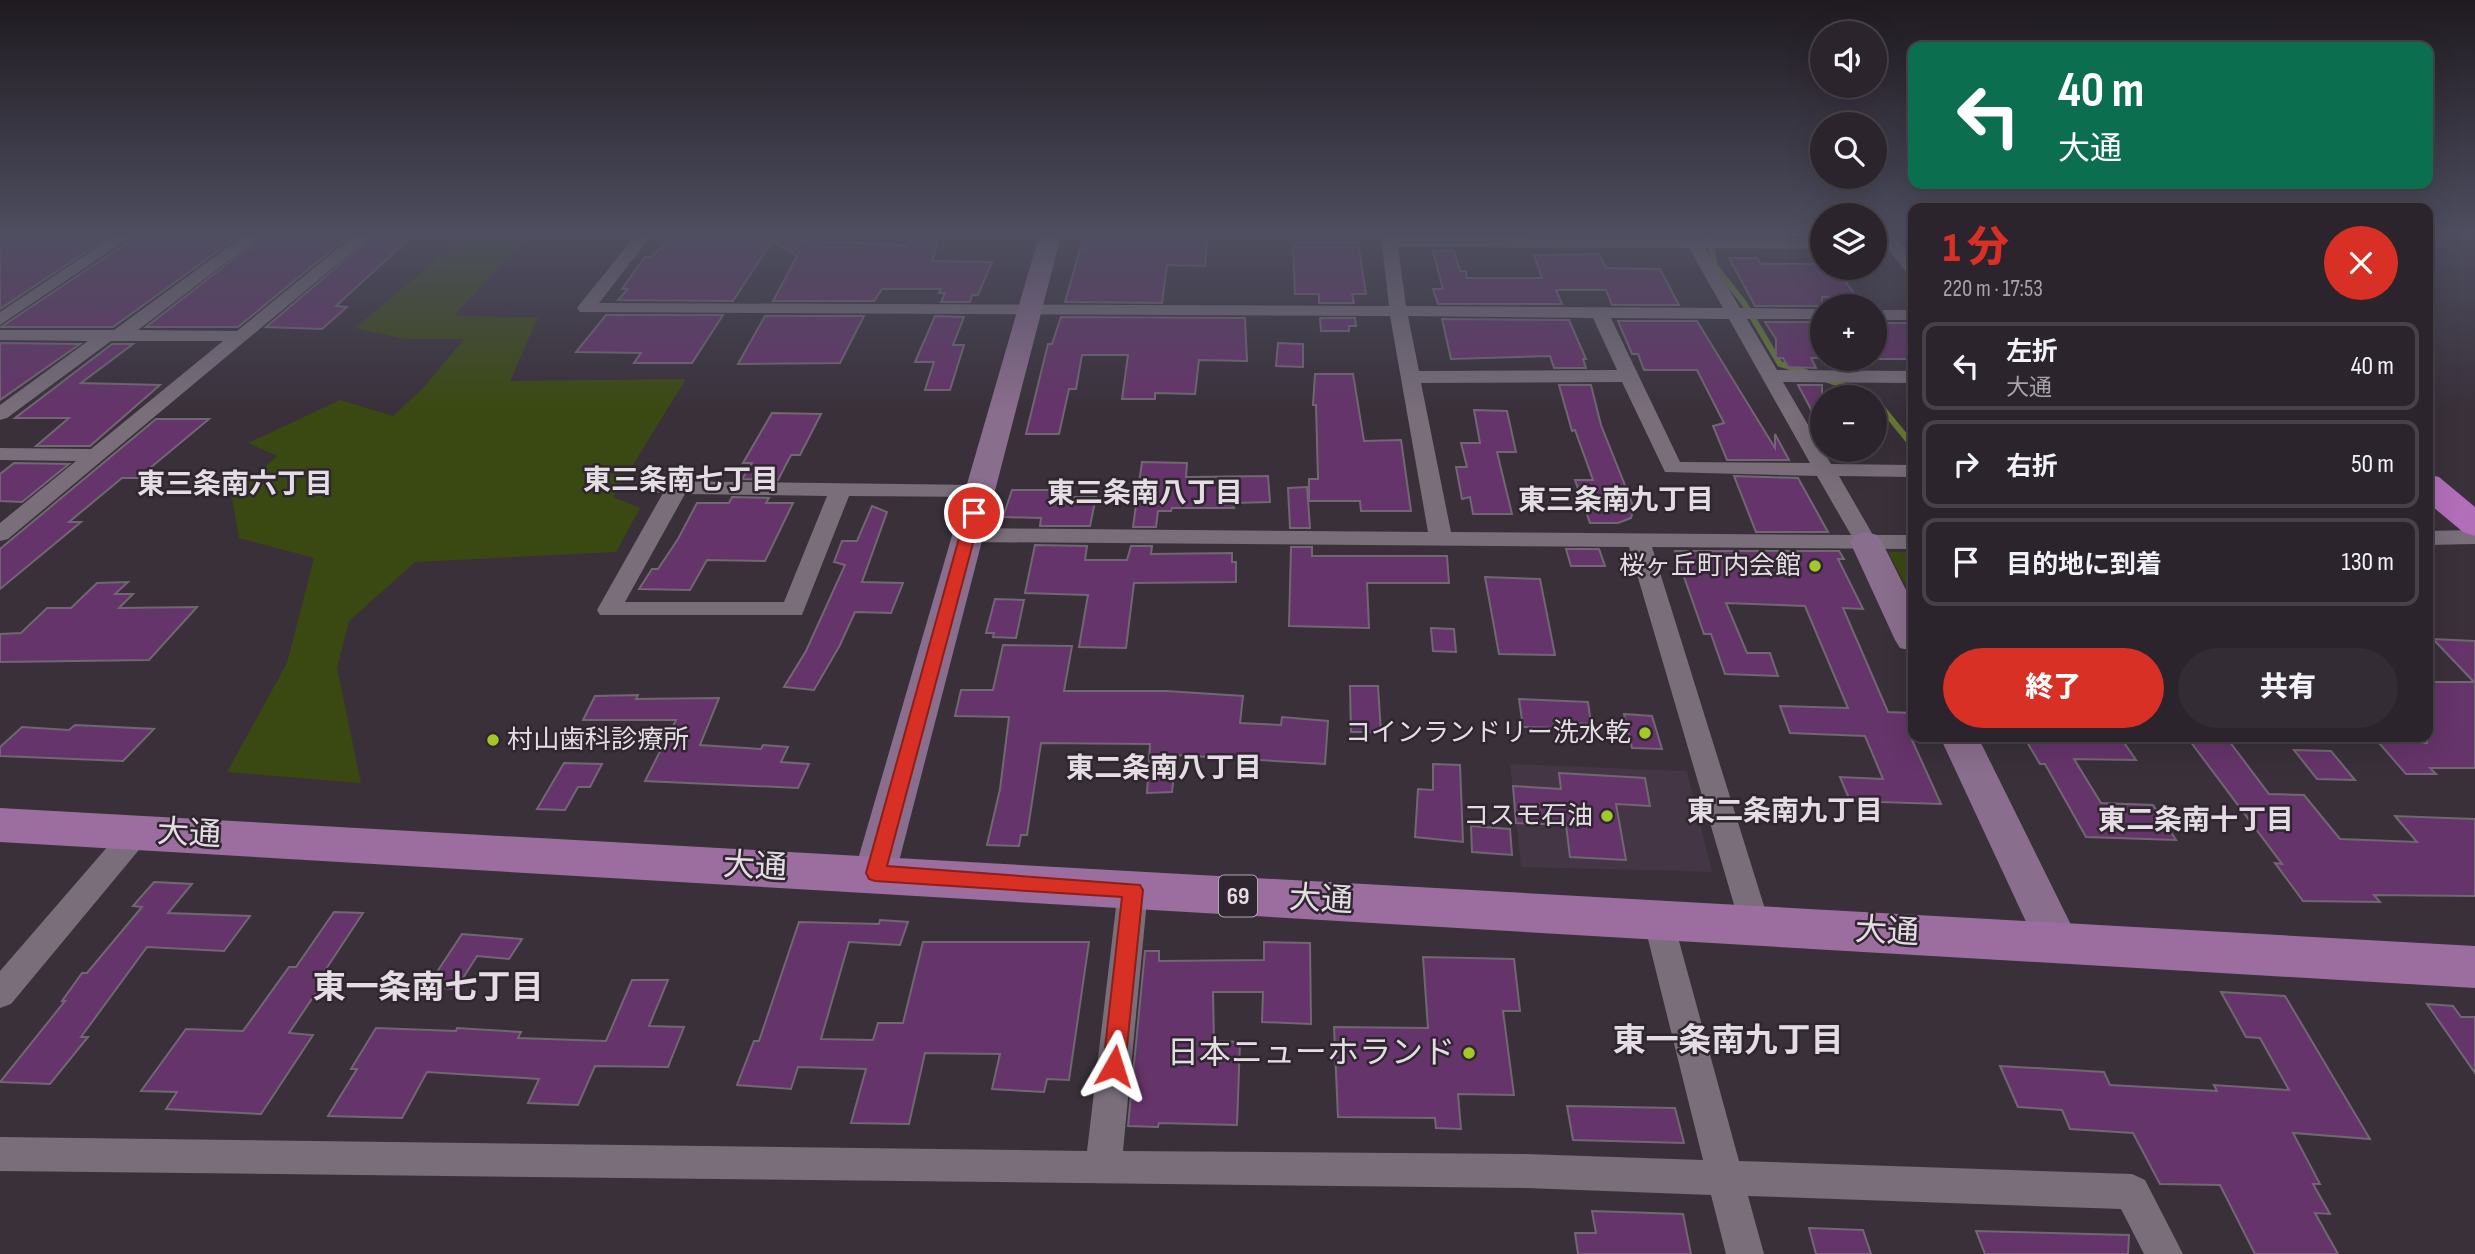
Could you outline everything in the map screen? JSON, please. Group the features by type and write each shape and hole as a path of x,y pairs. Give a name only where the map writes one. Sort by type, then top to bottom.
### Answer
{"highway":[{"path":"2433,489 2475,525"}],"main road":[{"name":"大通","path":"0,825 875,873 2475,967"}],"street":[{"path":"0,320 38,295"},
{"path":"0,415 170,295"},
{"path":"0,534 292,295"},
{"path":"597,295 586,308 1810,314"},
{"path":"875,873 1034,295"},
{"path":"1396,295 1441,540"},
{"path":"1722,295 1866,542 1908,630"},
{"path":"1599,312 1672,468 1908,471"},
{"path":"1887,315 1908,315"},
{"path":"0,335 242,336"},
{"path":"1410,377 1629,376"},
{"path":"1769,376 1908,377"},
{"path":"0,454 98,455"},
{"path":"840,490 793,610 609,610 668,488 840,490 979,492"},
{"path":"968,535 1908,542"},
{"path":"2433,538 2475,537"},
{"path":"1639,542 1755,925"},
{"path":"1961,742 2057,941"},
{"path":"0,994 138,831"},
{"path":"1102,1168 1133,890"},
{"path":"1658,919 1745,1254"},
{"path":"0,1154 1724,1176 2132,1192 2165,1254"}],"shaded area":[{"path":"1510,764 1687,771 1712,872 1521,867"}],"green space":[{"path":"395,295 474,295 454,316 538,317 510,381 686,379 613,497 640,508 616,552 415,562 349,621 337,668 361,783 227,772 287,663 314,558 239,538 232,498 277,456 248,443 340,400 393,416 424,387 464,339 406,339 355,328"},
{"path":"1888,552 1908,552 1908,589"}],"building":[{"path":"0,295 22,295 0,309"},
{"path":"50,295 158,295 113,327 1,327"},
{"path":"188,295 278,295 238,327 146,327"},
{"path":"304,295 348,295 336,306 347,307 322,329 266,327"},
{"path":"623,295 737,295 733,301 618,300"},
{"path":"776,295 878,295 874,301 773,301"},
{"path":"944,295 978,295 972,295 970,302 941,302"},
{"path":"1067,295 1163,295 1162,303 1065,302"},
{"path":"1319,295 1352,295 1354,303 1319,303"},
{"path":"1435,295 1558,295 1562,304 1438,304"},
{"path":"1608,295 1673,295 1679,305 1612,305"},
{"path":"1749,295 1810,295 1810,306 1755,306"},
{"path":"606,315 723,315 692,363 634,363 641,353 576,352"},
{"path":"765,316 864,316 840,363 738,364"},
{"path":"935,316 964,317 953,345 964,345 950,390 925,390 934,362 915,362"},
{"path":"1061,317 1245,318 1247,361 1199,360 1195,394 1155,393 1155,399 1122,399 1128,355 1082,355 1076,389 1069,389 1059,434 1026,434 1048,344 1052,344"},
{"path":"1320,318 1355,318 1356,326 1349,326 1349,331 1321,331"},
{"path":"1442,319 1569,320 1586,359 1583,359 1586,368 1554,368 1550,356 1451,359"},
{"path":"1618,321 1697,321 1775,448 1775,434 1789,460 1727,460 1713,426 1724,423 1697,370 1644,370 1638,354 1632,354"},
{"path":"1765,322 1810,322 1810,368 1788,367 1783,358 1776,358 1776,339"},
{"path":"1887,323 1908,324 1908,359 1887,359"},
{"path":"0,343 80,344 0,400"},
{"path":"1278,343 1303,344 1303,367 1276,366"},
{"path":"112,344 133,344 81,383 160,385 90,446 36,446 69,418 15,418"},
{"path":"1315,374 1353,374 1364,441 1401,440 1411,511 1361,511 1360,501 1309,501 1309,479 1318,479 1316,405 1313,405"},
{"path":"1559,385 1591,385 1601,425 1634,508 1631,518 1618,523 1590,523 1575,480 1593,480 1575,430 1572,431"},
{"path":"1798,385 1810,385 1810,408"},
{"path":"1474,410 1507,411 1516,452 1497,452 1512,514 1473,514 1470,497 1462,499 1456,467 1467,467 1461,443 1480,443"},
{"path":"772,413 821,414 800,455 791,455 778,480 742,479 752,463 743,463"},
{"path":"156,419 209,419 138,478 122,478 69,522 81,522 0,589 0,549"},
{"path":"1142,462 1187,463 1186,477 1268,476 1270,502 1234,503 1234,508 1172,508 1171,511 1158,511 1156,527 1133,527"},
{"path":"14,463 69,464 22,502 0,501 0,474"},
{"path":"1734,476 1798,478 1828,532 1756,532"},
{"path":"1307,487 1310,528 1290,528 1288,488"},
{"path":"1012,490 1056,490 1055,497 1096,497 1090,526 1040,526 1041,518 1003,517"},
{"path":"732,497 769,498 766,503 793,503 765,561 707,560 690,590 639,589 652,569 658,569 697,503 729,503"},
{"path":"872,506 887,512 862,582 903,583 891,613 855,612 814,690 784,687 806,651 845,565 834,562 842,541 857,541"},
{"path":"1035,545 1087,546 1085,560 1127,560 1131,546 1152,546 1151,554 1232,553 1232,562 1236,562 1236,582 1134,583 1126,648 1079,647 1088,595 1025,593"},
{"path":"1291,547 1312,547 1312,556 1447,556 1449,583 1367,583 1369,628 1289,626"},
{"path":"1566,549 1599,549 1605,566 1571,566"},
{"path":"1675,551 1839,551 1844,559 1838,559 1863,609 1843,608 1888,712 1908,713 1908,742 1913,742 1941,804 1850,801 1840,777 1883,779 1865,736 1790,733 1780,706 1848,708 1805,606 1726,603 1747,653 1770,653 1778,676 1725,674 1711,634 1704,634"},
{"path":"1485,577 1540,579 1555,655 1499,654"},
{"path":"128,582 115,594 133,594 119,608 197,607 149,660 0,662 0,634 21,633 47,608 71,608 97,583"},
{"path":"995,599 1024,600 1016,638 993,637 994,633 986,633"},
{"path":"1431,628 1454,629 1456,652 1433,651"},
{"path":"2433,639 2475,641 2475,768 2430,768 2436,774 2406,774 2379,743 2433,742 2433,682 2474,682"},
{"path":"1003,645 1072,646 1064,691 1166,691 1243,696 1240,723 1281,725 1282,717 1328,721 1325,764 1176,755 1172,792 1147,793 1150,744 1041,743 1027,835 1021,835 1019,846 987,845 1000,789 1009,717 955,716 961,690 993,690"},
{"path":"1350,686 1378,686 1381,732 1351,732"},
{"path":"638,695 636,699 719,698 700,745 761,749 763,745 788,747 781,762 809,764 798,788 645,781 676,720 583,720 595,696"},
{"path":"1519,699 1588,702 1591,724 1558,722 1559,728 1523,727"},
{"name":"コインランドリー洗水乾","path":"1624,714 1652,716 1662,749 1632,748"},
{"path":"75,725 154,729 123,761 0,756 0,747 22,727 69,730"},
{"path":"2027,742 2123,742 2136,760 2074,759 2101,803 2153,805 2176,840 2086,837 2045,764 2040,764"},
{"path":"2191,742 2230,742 2269,794 2304,795 2340,839 2417,842 2395,816 2475,819 2475,896 2374,895 2380,902 2303,901 2275,863 2282,864"},
{"path":"2294,750 2331,751 2355,780 2317,779"},
{"path":"564,763 602,764 590,787 578,787 565,810 537,809"},
{"path":"1433,764 1460,765 1463,842 1415,837 1418,789 1433,790"},
{"path":"1559,773 1645,778 1650,806 1616,804 1626,860 1570,857 1566,825 1516,823 1513,786 1561,789"},
{"path":"1471,826 1510,829 1512,855 1472,852"},
{"path":"154,882 192,884 168,913 250,916 224,951 147,947 81,1037 88,1037 50,1084 0,1082 65,1001 62,1001 82,973 87,973 142,907 133,906"},
{"path":"334,912 363,913 326,969 332,969 289,1033 313,1035 261,1114 166,1109 177,1092 141,1091 186,1029 243,1031 289,967 296,967"},
{"path":"880,920 908,922 900,945 849,942 821,1039 873,1040 878,1023 903,1023 923,942 1089,942 1069,1080 1047,1079 1044,1092 992,1089 1000,1054 925,1053 909,1124 851,1123 866,1069 798,1067 791,1089 737,1085 754,1041 759,1041 799,922 879,924"},
{"path":"462,934 522,939 509,959 477,956 456,989 427,987"},
{"path":"1264,942 1310,943 1311,1024 1262,1022 1263,992 1213,992 1214,1041 1240,1042 1237,1125 1159,1123 1158,1127 1128,1126 1145,951 1159,951 1159,961 1264,960"},
{"path":"1423,957 1514,959 1520,1011 1503,1011 1514,1095 1458,1094 1461,1129 1436,1128 1435,1118 1338,1117 1334,1027 1428,1028"},
{"path":"632,980 668,980 649,1026 684,1027 668,1067 595,1066 578,1105 528,1103 539,1079 427,1072 402,1118 328,1116 357,1069 351,1069 376,1028 456,1031 457,1028 521,1032 518,1038 606,1041"},
{"path":"2221,992 2285,996 2370,1139 2293,1133 2320,1184 2313,1184 2330,1214 2315,1213 2338,1254 2255,1254 2220,1185 2160,1184 2133,1133 2070,1129 2062,1110 2018,1107 2000,1066 2104,1072 2110,1085 2217,1091 2214,1085 2289,1090 2260,1038 2246,1037"},
{"path":"2427,1004 2453,1006 2461,1017 2475,1017 2475,1073"},
{"path":"1567,1106 1675,1108 1684,1143 1573,1140"},
{"path":"1592,1211 1683,1214 1691,1254 1578,1254 1575,1233 1596,1233"},
{"path":"1809,1228 1863,1230 1871,1254 1816,1254"},
{"path":"1976,1231 2129,1235 2128,1254 1985,1254"}],"waterway":[{"path":"1737,295 1780,364 1806,372"},
{"path":"1828,380 1842,385"},
{"path":"1887,414 1908,440"}],"place":[{"name":"桜ヶ丘町内会館","path":"1815,566"},
{"name":"コインランドリー洗水乾","path":"1645,733"},
{"name":"村山歯科診療所","path":"493,740"},
{"name":"コスモ石油","path":"1607,816"},
{"name":"日本ニューホランド","path":"1469,1053"}],"district":[{"name":"東三条南七丁目","path":"681,480"},
{"name":"東三条南六丁目","path":"235,484"},
{"name":"東三条南八丁目","path":"1145,493"},
{"name":"東三条南九丁目","path":"1616,500"},
{"name":"東二条南八丁目","path":"1164,768"},
{"name":"東二条南九丁目","path":"1785,811"},
{"name":"東二条南十丁目","path":"2196,820"},
{"name":"東一条南七丁目","path":"428,988"},
{"name":"東一条南九丁目","path":"1728,1041"}],"route":[{"path":"974,513 875,873 1133,890 1114,1066"}]}
